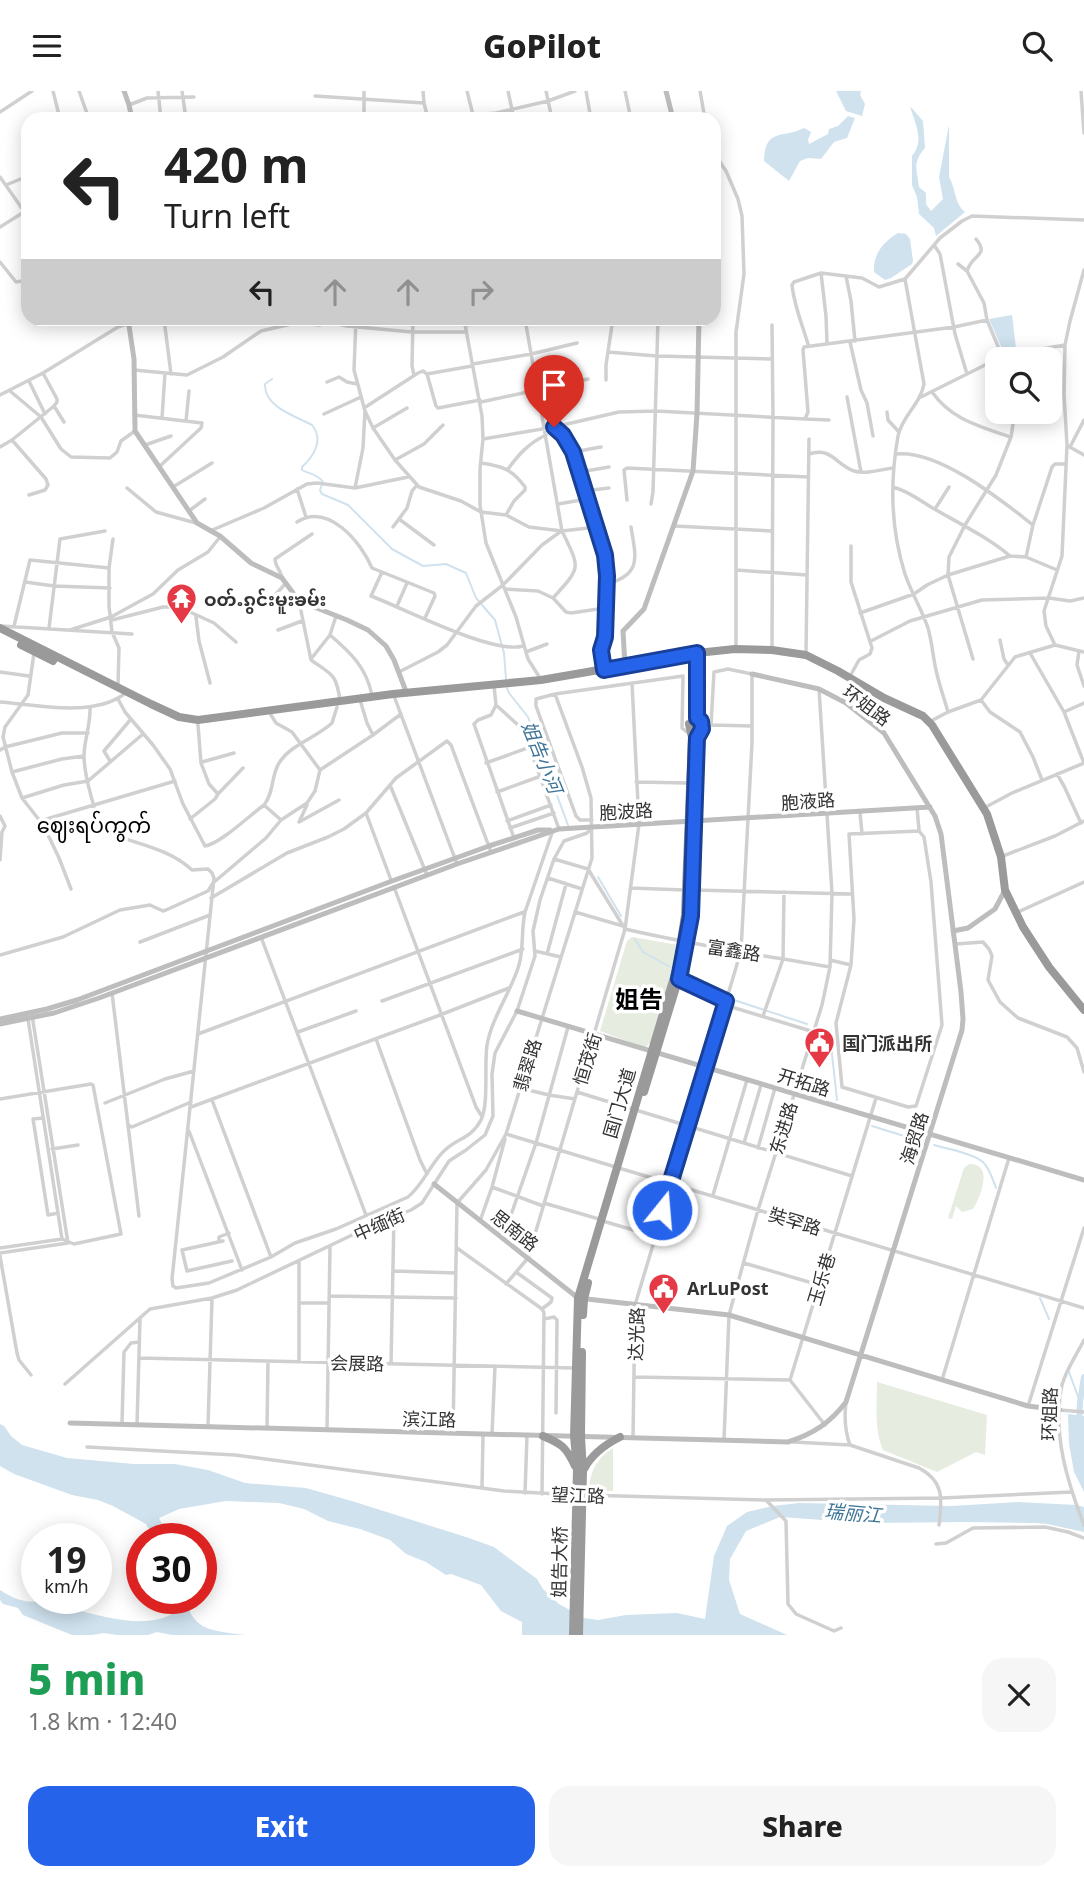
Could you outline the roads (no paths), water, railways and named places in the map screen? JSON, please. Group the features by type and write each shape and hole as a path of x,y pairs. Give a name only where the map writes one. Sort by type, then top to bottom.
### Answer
{"highway":[{"path":"0,629 121,697 178,721 198,725 372,697 541,680 697,653 736,649 806,655 923,716 929,722 987,814 1001,857 1005,890 1016,913 1049,967 1084,1010"},
{"path":"35,649 178,717 198,720 361,703 398,695"},
{"name":"国门大道","path":"691,822 690,783 695,737 703,723 697,653"},
{"name":"国门大道","path":"654,1052 679,979 689,890 695,737 689,724 692,719 703,723"},
{"name":"国门大道","path":"579,1490 576,1368 581,1298 684,943"},
{"name":"国门大道","path":"578,1436 581,1298"},
{"path":"543,1436 567,1449 580,1471 594,1454 620,1437"},
{"name":"姐告大桥","path":"573,1635 579,1490"},
{"name":"姐告大桥","path":"579,1490 579,1635"}],"street":[{"path":"0,112 32,91"},
{"path":"53,91 58,112"},
{"path":"79,91 86,112"},
{"path":"124,91 130,112"},
{"path":"158,91 160,112"},
{"path":"182,91 185,112"},
{"path":"364,112 365,91"},
{"path":"423,91 426,112"},
{"path":"467,91 473,112"},
{"path":"508,91 512,112"},
{"path":"546,91 550,112"},
{"path":"499,112 548,101 575,91"},
{"path":"586,91 590,112"},
{"path":"625,91 630,112"},
{"path":"666,91 671,112"},
{"path":"700,91 704,112"},
{"path":"1081,91 1084,133"},
{"path":"315,96 424,103"},
{"path":"129,105 147,98 194,97"},
{"path":"721,164 738,199 742,216 744,274 736,332 736,649"},
{"path":"0,177 21,207"},
{"path":"6,185 21,179"},
{"path":"0,227 21,211"},
{"path":"808,345 794,304 794,282 821,273 862,278 879,286 905,279 934,245 972,216 1084,220"},
{"path":"967,271 969,263 982,250 976,239"},
{"path":"934,245 940,254 954,327 967,374"},
{"path":"0,262 16,282 21,281"},
{"path":"958,264 967,271 984,303 987,320 999,347"},
{"path":"1055,645 1045,627 1044,611 1062,556 1069,446 1064,394 1065,345 1084,270"},
{"path":"821,273 827,344"},
{"path":"846,276 861,390 867,403 873,436"},
{"path":"905,279 924,384 922,397"},
{"path":"805,419 808,412 803,348 808,345 954,327 987,320"},
{"path":"772,325 772,650"},
{"path":"0,395 43,373 120,326"},
{"path":"129,326 134,370 135,431 197,523"},
{"path":"165,326 171,375"},
{"path":"134,370 187,375 223,357 261,331 283,326"},
{"path":"351,326 412,332 466,332"},
{"path":"412,326 414,375"},
{"path":"465,326 480,401 483,439 481,512 488,550 516,617 527,659 541,680"},
{"path":"526,326 562,531 575,557 575,573 553,598"},
{"path":"606,380 612,326"},
{"path":"651,504 658,326"},
{"path":"625,667 623,631 645,609 692,471 697,414 699,326"},
{"path":"356,327 354,370 364,409 373,428 395,460 417,485 461,501 481,512 506,515 529,527 562,531 597,527"},
{"path":"364,409 422,371 427,373 473,365 578,343"},
{"path":"1055,347 1065,345"},
{"path":"608,352 772,359"},
{"path":"948,712 928,629 905,574 898,543 893,500 895,454 899,432 922,397 985,366"},
{"path":"0,447 43,416 57,402 43,373"},
{"path":"162,418 165,373"},
{"path":"427,373 438,408 537,391 588,379"},
{"path":"327,382 338,377 357,384"},
{"path":"29,381 43,416 66,455 77,459 110,458 114,456 121,441 135,431"},
{"path":"10,391 43,416"},
{"path":"186,421 189,391"},
{"path":"932,392 947,411 1011,437"},
{"path":"324,414 360,397"},
{"path":"847,397 861,472"},
{"path":"54,407 64,422"},
{"path":"373,428 407,408"},
{"path":"355,488 363,448 364,409"},
{"path":"483,439 614,413 656,411 829,420"},
{"path":"887,412 888,420 899,432"},
{"path":"134,415 201,422 201,428 160,466"},
{"path":"1069,446 1084,420"},
{"path":"973,659 948,575 949,557 996,475 1014,424"},
{"path":"395,460 424,444 443,425"},
{"path":"554,427 563,435 573,452 605,555 605,637 601,650 604,670"},
{"path":"508,469 526,447 545,435"},
{"path":"145,445 171,436"},
{"path":"806,655 809,439"},
{"path":"12,440 46,479 48,485 46,490 29,495"},
{"path":"1069,446 1084,455"},
{"path":"573,452 601,447"},
{"path":"808,454 819,451 825,453 861,472 894,468"},
{"path":"895,454 906,453 956,471 987,490 1033,525"},
{"path":"173,487 212,463"},
{"path":"481,463 508,469 526,489 514,501 506,515"},
{"path":"1026,557 1033,525 1052,467 1055,464 1066,464"},
{"path":"580,472 609,467"},
{"path":"627,500 625,468 808,477"},
{"path":"210,531 264,508 307,484 355,488 408,477"},
{"path":"393,527 407,508 412,491 417,485"},
{"path":"893,487 907,490 1010,556"},
{"path":"935,509 948,487"},
{"path":"127,488 156,512 197,523 220,536 251,563 284,581"},
{"path":"584,491 609,488"},
{"path":"296,489 306,517"},
{"path":"188,511 205,499"},
{"path":"558,503 587,499"},
{"path":"297,522 306,517 330,519 364,551 372,568 435,595 425,618"},
{"path":"399,519 434,545"},
{"path":"674,526 772,531"},
{"path":"607,584 621,580 632,570 634,557 631,527"},
{"path":"49,628 60,539 105,531"},
{"path":"399,671 447,645 480,603 504,587 542,545 562,531"},
{"path":"0,702 90,707 121,697 131,719 166,762 183,804 205,846 222,839 264,805 281,760 332,723 338,704 337,682 334,676 311,660 299,601 284,581 275,562 275,559 312,534"},
{"path":"112,619 153,594 178,570 208,552 220,536"},
{"path":"113,539 109,568 109,606 112,632 120,647 118,687"},
{"path":"849,678 859,660 870,654 872,648 851,582 851,546"},
{"path":"860,613 914,594 948,575 1010,556 1026,557 1057,570"},
{"path":"14,626 30,560 109,568"},
{"path":"736,570 807,575"},
{"path":"382,572 370,595 457,632 503,646 523,646"},
{"path":"267,604 284,581"},
{"path":"25,582 110,588"},
{"path":"397,606 407,583"},
{"path":"504,587 535,590 553,598 570,613 605,608"},
{"path":"871,641 909,621 982,600 1084,599"},
{"path":"299,601 368,630 386,646 399,671 398,695 401,714 456,861"},
{"path":"69,630 163,607 179,607 214,623 236,642"},
{"path":"196,616 199,641 210,684"},
{"path":"311,660 330,635 336,616"},
{"path":"278,630 302,621"},
{"path":"0,629 14,626 132,634"},
{"path":"330,635 362,668 372,697"},
{"path":"1000,640 1008,665"},
{"path":"525,652 547,644"},
{"path":"929,722 981,699 1016,657 1055,645 1082,652 1077,665 1084,686"},
{"path":"35,649 28,695 3,726 3,737 22,798 40,821 60,858 71,889"},
{"path":"983,808 1084,763 1064,712 1030,653"},
{"path":"752,674 728,669 714,672 703,723 752,726"},
{"path":"0,672 29,677"},
{"name":"环姐路","path":"752,674 819,689 846,703 884,733 930,807"},
{"name":"达光路","path":"633,1438 635,1305 741,951 752,674"},
{"path":"592,823 576,816 536,706 536,699 683,676 682,728 695,737"},
{"name":"恒茂街","path":"506,1284 528,1258 624,928 639,824 632,684"},
{"path":"494,686 496,705 491,715 474,724 515,841"},
{"name":"东进路","path":"724,1440 729,1315 758,1210 822,1005 830,967 832,893 819,689"},
{"name":"翡翠路","path":"457,1203 486,1170 506,1134 592,858 592,823 587,784 555,694"},
{"path":"981,699 990,712 1020,732 1042,780"},
{"path":"361,703 373,735"},
{"path":"1064,712 1084,703"},
{"path":"90,707 84,756 88,781 104,831 162,850 192,870 208,869 212,873 214,883 172,1279 173,1286 179,1288 209,1283 242,1270 271,1258 295,1243 336,1229 408,1197 444,1151 475,1131 483,1117 487,1043 518,967 523,949 525,912 559,829 530,747 518,725 496,705"},
{"path":"339,800 299,823 315,792 320,770 401,714"},
{"path":"271,715 276,723 292,732 320,770"},
{"path":"110,761 104,751 131,719"},
{"path":"198,725 201,763 209,784 218,794"},
{"path":"0,750 62,733 88,733"},
{"path":"22,798 64,785 88,781 144,734"},
{"path":"211,898 287,853 344,829 366,813 396,778 446,742 450,743 490,849"},
{"path":"486,763 530,747"},
{"path":"201,763 234,753"},
{"path":"12,772 84,756"},
{"path":"190,819 215,799 243,768"},
{"path":"1001,857 1055,836 1082,822 1057,774"},
{"path":"497,792 541,776"},
{"path":"40,821 175,781"},
{"path":"636,782 690,783"},
{"path":"390,785 426,872"},
{"path":"0,955 63,937 120,910 150,905 166,910 206,893 266,838 281,820 307,803"},
{"path":"264,805 281,820"},
{"path":"508,821 551,805"},
{"name":"胞液路","path":"691,822 930,807"},
{"name":"海贸路","path":"788,1441 808,1436 825,1425 846,1402 962,1030 963,1019 941,834 930,807"},
{"path":"917,808 919,831 924,837 931,882 943,1025 916,1106 908,1107 842,1087 836,1023 851,965 853,919 849,834 919,831"},
{"path":"860,812 862,834"},
{"path":"366,813 440,1015 476,1107 483,1117"},
{"path":"510,828 554,813"},
{"path":"0,815 5,826 0,859"},
{"name":"胞波路","path":"206,955 515,841 592,823 691,822"},
{"name":"中缅街","path":"65,1384 150,1309 212,1298 237,1290 422,1203 449,1161 485,1135 493,1116 492,1074 495,1053 516,1011 535,956 533,931 554,859 564,841 587,833 592,823"},
{"path":"554,859 589,869 624,928"},
{"path":"548,878 582,889"},
{"path":"1016,913 1084,882"},
{"path":"547,954 566,884"},
{"path":"631,888 852,894"},
{"path":"953,931 968,928 995,909 1005,890"},
{"path":"765,1013 783,959 784,892"},
{"path":"198,1034 525,912"},
{"name":"富鑫路","path":"575,912 684,943 830,967"},
{"path":"140,942 210,915"},
{"path":"260,935 367,1215"},
{"path":"954,944 983,942 992,956 988,980 1000,1002 1018,1018 1067,1037 1077,1048 1084,1072"},
{"path":"382,1001 523,949"},
{"path":"535,951 561,957"},
{"path":"30,1015 54,1013 206,955"},
{"path":"0,1021 78,1000 206,955"},
{"path":"830,960 851,965"},
{"path":"679,979 726,1000 814,1032"},
{"path":"191,1107 509,988"},
{"path":"112,993 139,1216"},
{"path":"298,1032 356,1011"},
{"name":"开拓路","path":"516,1011 1084,1180"},
{"path":"30,1015 68,1243"},
{"path":"503,1238 536,1143 568,1027"},
{"path":"375,1038 427,1174"},
{"path":"105,1103 164,1079 194,1071"},
{"path":"713,1196 747,1080"},
{"path":"744,1143 761,1084"},
{"path":"0,1099 93,1085 121,1231 119,1235 74,1244 0,1252"},
{"path":"520,1088 575,1099"},
{"path":"758,1148 775,1088"},
{"path":"42,1093 43,1118 51,1149 51,1168 62,1239"},
{"path":"577,1093 852,1177"},
{"name":"玉乐巷","path":"790,1380 876,1098"},
{"path":"212,1100 271,1258"},
{"path":"128,1125 132,1127 191,1101"},
{"path":"43,1118 33,1119 48,1215 58,1213"},
{"path":"188,1130 242,1270"},
{"path":"480,1221 506,1134"},
{"name":"奘罕路","path":"506,1134 1084,1308"},
{"path":"51,1149 78,1145"},
{"path":"942,1380 1009,1157"},
{"path":"41,1169 51,1168"},
{"name":"思南路","path":"434,1184 581,1298"},
{"path":"492,1187 517,1197 654,1236"},
{"path":"453,1433 457,1203"},
{"path":"391,1364 394,1217"},
{"path":"1028,1406 1084,1228"},
{"path":"229,1233 219,1237 221,1241 182,1250 187,1271 232,1261"},
{"path":"0,1252 62,1239 68,1243"},
{"path":"327,1430 330,1247"},
{"path":"457,1248 542,1309 542,1494"},
{"path":"0,1252 17,1353 31,1375"},
{"path":"299,1261 299,1361"},
{"path":"744,1263 819,1285"},
{"path":"393,1271 456,1273"},
{"path":"516,1272 552,1298 542,1309"},
{"path":"329,1296 456,1298"},
{"path":"208,1426 212,1298"},
{"path":"581,1298 729,1315 1028,1406 1084,1412"},
{"path":"299,1303 329,1303"},
{"path":"136,1426 140,1317"},
{"path":"544,1319 554,1317 557,1320 556,1413"},
{"name":"环姐路","path":"1084,1340 1063,1383 1060,1410 1062,1449 1071,1492 1084,1525"},
{"path":"122,1425 124,1352 131,1343 139,1342"},
{"name":"会展路","path":"139,1358 576,1368"},
{"path":"267,1428 268,1361"},
{"path":"492,1434 495,1366"},
{"path":"634,1377 790,1380 825,1425"},
{"path":"846,1402 845,1432 850,1445"},
{"name":"滨江路","path":"69,1423 788,1441"},
{"path":"482,1488 483,1434"},
{"path":"525,1493 527,1435"},
{"path":"788,1441 850,1445 919,1468 936,1483 942,1500 939,1525"},
{"name":"望江路","path":"87,1447 235,1455 542,1494 766,1500 942,1500 1071,1492"},
{"path":"766,1500 786,1521 788,1604 796,1614 834,1630 841,1628"},
{"path":"936,1544 946,1543 972,1528 1045,1527 1084,1538"}],"water":[{"path":"836,91 861,91 860,95 865,104 862,116 846,111"},
{"path":"910,106 923,121 925,148 918,158 917,171 919,187 926,193 926,204 931,211 943,199 939,177 949,125 949,177 959,204 965,212 936,236 934,228 919,214 912,185 912,156 918,138"},
{"path":"848,116 855,118 847,138 834,142 821,159 808,158 800,161 789,181 764,161 768,143 776,136 804,128 811,132 809,144 828,134 829,129 838,126"},
{"path":"898,233 906,234 910,239 913,261 885,280 874,272 875,260 888,240"},
{"path":"1012,315 1016,347 1001,347 989,319"},
{"path":"1068,1414 1084,1416 1084,1492 1074,1472"},
{"name":"瑞丽江","path":"0,1424 22,1445 67,1458 134,1464 175,1464 208,1470 245,1483 306,1488 494,1547 537,1579 543,1589 559,1604 584,1618 598,1620 626,1615 677,1613 705,1619 714,1556 727,1526 747,1512 773,1506 799,1503 951,1506 1018,1502 1076,1505 1084,1507 1084,1532 1035,1523 865,1523 780,1517 746,1531 730,1559 729,1580 740,1614 787,1635 522,1635 522,1622 501,1611 481,1585 451,1574 446,1575 426,1562 406,1554 390,1540 328,1521 304,1509 279,1503 226,1501 179,1509 159,1518 162,1523 144,1523 98,1500 72,1495 14,1474 0,1466"},
{"path":"0,1590 21,1601 21,1612 18,1608 3,1604"},
{"path":"92,1614 150,1621 172,1614 191,1614 206,1628 245,1635 172,1635 157,1632 148,1635 72,1635 23,1615"}],"waterway":[{"path":"272,379 265,384 266,392 275,405 312,425 316,431 316,447 302,470 321,479 322,494 348,505 392,549 423,566 446,564 466,573 476,598 495,620 504,653 506,679"},
{"name":"姐告小河","path":"507,688 528,717 568,825"},
{"name":"姐告小河","path":"598,877 621,916"},
{"name":"姐告小河","path":"635,939 643,952 670,967"},
{"name":"姐告小河","path":"689,977 734,1000 807,1024"},
{"name":"姐告小河","path":"824,1030 830,1036 837,1100"},
{"name":"姐告小河","path":"872,1126 920,1141"},
{"name":"姐告小河","path":"934,1145 979,1159 988,1168 996,1188"},
{"name":"姐告小河","path":"1040,1298 1049,1319"},
{"name":"姐告小河","path":"1069,1372 1080,1402"},
{"name":"姐告小河","path":"1079,1423 1084,1377"}],"place":[{"name":"ဝတ်ႉၵွင်းမူးၶမ်း","path":"181,626"},
{"name":"国门派出所","path":"819,1070"},
{"name":"ArLuPost","path":"664,1315"}],"district":[{"name":"ဈေးရပ်ကွက်","path":"94,825"},
{"name":"姐告","path":"639,998"}]}
